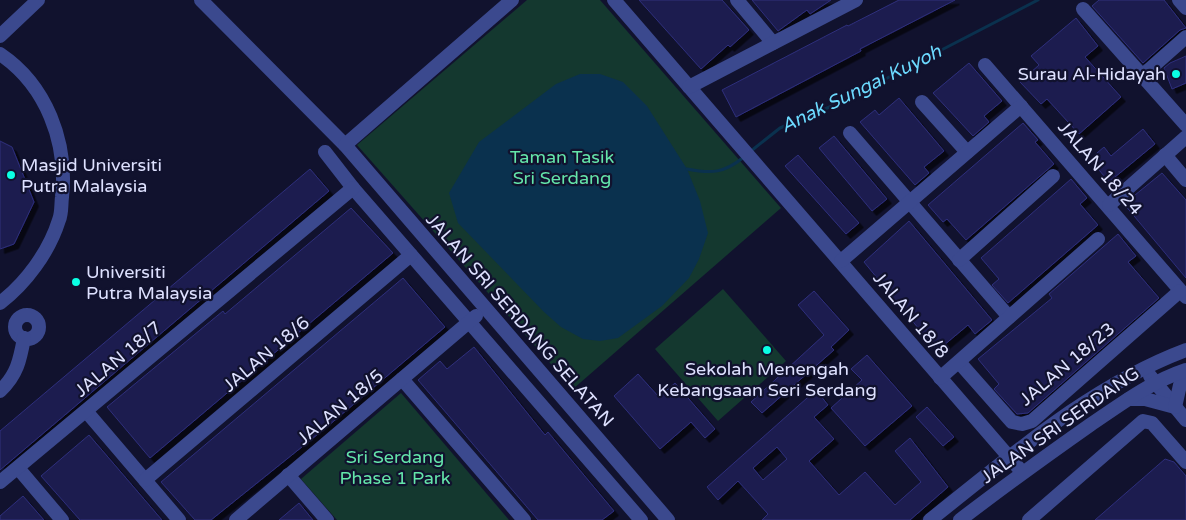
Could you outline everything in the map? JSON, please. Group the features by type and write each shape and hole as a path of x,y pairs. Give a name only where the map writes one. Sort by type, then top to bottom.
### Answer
{"street":[{"path":"0,36 38,0"},
{"name":"JALAN SRI SERDANG SELATAN","path":"201,0 345,145 668,520"},
{"path":"345,145 512,0"},
{"name":"JALAN 18/8","path":"614,0 1022,472"},
{"path":"737,0 774,43"},
{"path":"688,87 856,0"},
{"path":"1179,0 1186,8"},
{"path":"1083,9 1186,125"},
{"path":"1143,75 1186,37"},
{"path":"0,54 14,63 35,86 57,131 64,174 60,219 40,260 13,293 0,303"},
{"name":"JALAN 18/24","path":"985,65 1109,205 1183,294"},
{"path":"922,102 967,152"},
{"path":"841,261 1022,106"},
{"path":"850,133 1009,317"},
{"path":"1109,205 1186,136"},
{"path":"325,152 353,188 634,517 650,499"},
{"path":"1165,155 1186,180"},
{"path":"959,260 1052,176"},
{"name":"JALAN 18/7","path":"0,482 353,188"},
{"path":"940,378 1098,239"},
{"name":"JALAN 18/6","path":"145,480 411,255"},
{"name":"JALAN 18/23","path":"959,362 1012,422 1022,424 1032,421 1183,294"},
{"name":"JALAN 18/5","path":"236,520 485,308"},
{"path":"0,391 13,377 19,366 24,338"},
{"name":"JALAN SRI SERDANG","path":"930,520 1031,441 1144,367 1186,350"},
{"path":"1144,367 1154,382 1179,398"},
{"name":"JALAN SRI SERDANG","path":"960,520 1022,472 1129,398 1154,382 1186,370"},
{"path":"1186,376 1179,398 1186,420"},
{"path":"402,379 524,520"},
{"path":"1129,398 1179,398"},
{"path":"86,410 178,520"},
{"path":"1029,520 1143,421 1152,423 1186,462"},
{"path":"990,473 995,458 995,443 1031,441"},
{"path":"18,468 62,520"},
{"path":"288,476 327,520"}],"green space":[{"name":"Taman Tasik Sri Serdang","path":"527,0 600,0 781,208 573,389 357,145"},
{"path":"723,289 786,361 718,421 655,349"},
{"name":"Sri Serdang Phase 1 Park","path":"401,393 509,520 337,520 301,479"}],"water":[{"path":"580,74 600,74 623,82 647,106 687,169 700,201 708,233 699,259 689,278 662,306 618,338 600,341 583,339 561,327 544,312 458,223 449,193 479,142 556,84"}],"building":[{"path":"639,0 722,0 749,30 730,47 728,45 701,69"},
{"path":"752,0 831,0 810,14 807,10 778,31"},
{"path":"899,0 955,0 860,49 861,51 736,117 722,90"},
{"path":"1099,0 1164,0 1186,28 1180,30 1143,63 1092,6"},
{"path":"1076,18 1098,46 1085,57 1121,97 1079,134 1047,99 1041,104 1020,82 1039,65 1031,56"},
{"name":"Surau Al-Hidayah","path":"1186,56 1186,83 1172,89 1164,68 1170,63"},
{"path":"969,63 1002,101 984,116 989,122 973,136 933,93"},
{"path":"899,98 944,151 924,167 929,173 915,185 860,122 875,110 879,115"},
{"path":"1023,123 1038,140 1035,142 1054,164 966,240 947,219 943,222 928,205"},
{"path":"1143,129 1155,144 1109,182 1090,159 1104,147 1111,156"},
{"path":"834,136 887,199 872,211 819,148"},
{"name":"Masjid Universiti Putra Malaysia","path":"0,141 12,147 34,202 14,244 0,249"},
{"path":"798,155 859,223 846,234 785,166"},
{"path":"310,169 329,191 0,470 0,431"},
{"path":"1162,173 1186,200 1186,278 1124,204"},
{"path":"1071,179 1087,198 1080,204 1098,225 1008,303 992,285 999,279 981,258"},
{"path":"351,208 393,253 150,458 107,407 223,311 225,314"},
{"path":"909,221 992,320 975,334 968,325 937,351 864,262"},
{"path":"1118,234 1136,256 1128,262 1159,298 1028,413 1017,414 994,389 999,384 978,359 1052,298 1049,294"},
{"path":"403,278 445,327 328,426 211,520 195,520 161,482"},
{"path":"814,291 849,330 831,347 834,350 762,413 751,402 824,335 798,305"},
{"path":"474,347 545,435 548,432 614,511 602,520 538,520 418,380 440,361 447,369"},
{"path":"867,355 912,406 865,446 831,408 862,380 851,369"},
{"path":"638,374 659,397 675,383 715,429 705,438 691,422 660,449 614,396"},
{"path":"816,390 828,405 814,417 834,439 809,461 839,495 865,472 895,505 921,482 895,451 910,438 948,487 910,520 762,520 768,514 738,481 718,500 707,487","holes":["777,447 787,459 763,480 753,468"]},
{"path":"927,407 954,437 943,446 916,417"},
{"path":"89,435 162,520 80,520 41,476"},
{"path":"1165,459 1174,462 1186,476 1186,520 1095,520"},
{"path":"23,496 44,520 0,520 0,516"},
{"path":"299,503 313,520 279,520"}],"waterway":[{"name":"Anak Sungai Kuyoh","path":"751,151 780,128 839,103 1038,0"},
{"name":"Anak Sungai Kuyoh","path":"687,169 717,171 730,166 744,157"}],"place":[{"name":"Surau Al-Hidayah","path":"1176,74"},
{"name":"Masjid Universiti Putra Malaysia","path":"11,175"},
{"name":"Universiti Putra Malaysia","path":"76,282"},
{"name":"Sekolah Menengah Kebangsaan Seri Serdang","path":"767,350"}]}
